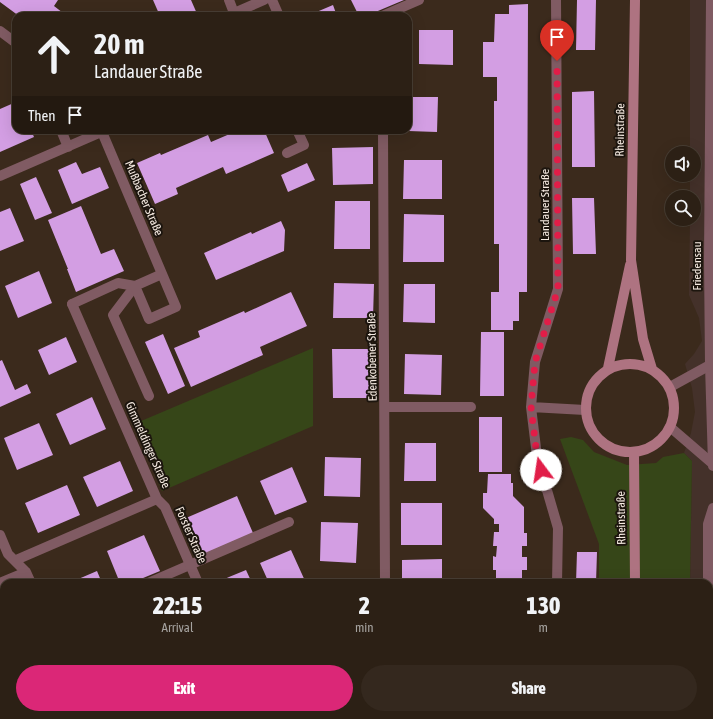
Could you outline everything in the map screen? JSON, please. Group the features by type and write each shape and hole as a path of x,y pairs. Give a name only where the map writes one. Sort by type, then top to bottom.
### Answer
{"main road":[{"name":"Rheinstraße","path":"635,0 631,260 643,339 652,369"},
{"name":"Rheinstraße","path":"608,368 631,260"},
{"path":"623,363 638,363 652,369 662,377 670,387 674,400 674,413 670,427 664,436 645,450 634,452 620,451 606,446 595,436 588,424 585,410 586,397 590,386 598,376 608,368 623,363"},
{"name":"Rheinstraße","path":"634,452 635,579"}],"street":[{"path":"229,0 234,12"},
{"path":"239,12 264,0"},
{"path":"272,0 277,12"},
{"path":"391,12 418,0"},
{"name":"Landauer Straße","path":"556,0 558,289 535,362 531,407 537,456 558,528 557,579"},
{"name":"Friedensau","path":"712,6 712,305 710,365 713,465"},
{"path":"0,31 12,40"},
{"path":"63,134 68,146"},
{"path":"0,176 97,134"},
{"name":"Mußbacher Straße","path":"105,134 176,307 149,319 135,286"},
{"path":"287,153 304,145 299,134"},
{"name":"Edenkobener Straße","path":"383,134 385,579"},
{"path":"149,396 113,315 135,286 162,274"},
{"name":"Gimmeldinger Straße","path":"8,557 157,499 72,304 118,283 135,286"},
{"path":"670,387 710,365"},
{"path":"385,407 471,407"},
{"path":"531,407 585,410"},
{"path":"670,427 713,465"},
{"name":"Forster Straße","path":"157,499 165,507 196,579"},
{"path":"708,579 708,524 713,508"},
{"path":"157,579 289,522"},
{"path":"0,535 8,557 26,572 29,579"},
{"path":"9,579 26,572"}],"shaded area":[{"path":"690,0 713,0 713,579 690,579 692,461 684,453 691,433 695,412 692,388 685,364 694,354 702,341 699,318 689,295 690,226 701,226 701,190 690,190 690,182 701,182 701,146 690,146"}],"green space":[{"path":"313,348 313,426 162,491 134,424"},
{"path":"571,437 583,440 594,452 627,465 656,463 663,457 684,453 692,461 690,579 599,579 599,544 560,439"}],"building":[{"path":"0,0 58,0 54,6 62,12 14,12 0,2"},
{"path":"153,0 191,0 196,12 158,12"},
{"path":"351,0 404,0 376,12 357,12"},
{"path":"577,0 596,0 595,50 576,50"},
{"path":"528,4 527,292 519,292 519,321 513,321 513,330 491,330 491,292 499,292 499,244 494,244 494,101 497,101 497,77 483,77 483,42 494,42 495,14 509,14 509,5"},
{"path":"333,5 336,12 316,12"},
{"path":"419,30 453,30 453,65 419,64"},
{"path":"594,91 595,167 572,167 572,92"},
{"path":"412,97 438,97 437,132 412,131"},
{"path":"12,104 12,134 33,134 34,137 0,152 0,109"},
{"path":"230,134 266,134 274,153 226,174 223,167 176,188 178,194 155,204 137,163 160,153 161,155 208,135 211,142"},
{"path":"373,147 373,184 333,185 332,148"},
{"path":"404,160 442,160 442,199 403,199"},
{"path":"76,162 82,174 100,167 109,188 72,204 58,170"},
{"path":"307,163 315,180 288,192 281,175"},
{"path":"36,177 52,213 35,220 20,184"},
{"path":"572,198 594,198 596,254 573,254"},
{"path":"335,201 370,201 370,249 334,249"},
{"path":"81,206 101,254 114,249 124,271 76,292 48,220"},
{"path":"10,208 24,241 0,251 0,212"},
{"path":"404,214 444,215 444,262 403,262"},
{"path":"281,221 285,230 284,251 216,280 204,253 251,232 252,234"},
{"path":"39,271 52,303 18,318 5,286"},
{"path":"334,283 374,284 373,318 333,318"},
{"path":"404,284 435,284 435,323 403,322"},
{"path":"291,292 307,326 260,347 263,355 191,387 174,348 200,337 198,331 244,311 245,313"},
{"path":"481,332 504,332 504,396 480,396"},
{"path":"163,334 185,386 168,394 145,342"},
{"path":"66,337 77,362 49,375 38,350"},
{"path":"332,349 370,349 370,398 333,398"},
{"path":"405,354 442,355 441,395 404,394"},
{"path":"2,360 15,390 27,384 31,393 0,407 0,361"},
{"path":"92,397 106,429 70,445 56,414"},
{"path":"479,417 502,417 502,472 479,472"},
{"path":"39,423 53,455 17,470 4,438"},
{"path":"405,443 436,443 436,481 404,481"},
{"path":"325,457 361,458 360,497 324,496"},
{"path":"120,461 133,491 97,507 83,477"},
{"path":"292,467 307,502 275,515 260,481"},
{"path":"488,474 511,474 513,496 524,507 524,533 527,533 527,546 522,546 522,557 527,557 527,570 522,570 522,579 496,579 496,570 493,570 493,556 496,557 497,546 493,546 494,532 499,532 499,524 494,524 494,519 483,508 483,493 487,493"},
{"path":"67,485 80,515 38,533 25,503"},
{"path":"237,496 253,533 202,555 186,518"},
{"path":"401,503 442,503 442,545 401,545"},
{"path":"321,522 358,523 356,563 320,561"},
{"path":"144,535 160,571 141,579 118,579 107,551"},
{"path":"291,550 304,579 267,579 260,563"},
{"path":"577,552 597,552 596,579 576,579"},
{"path":"442,559 442,579 402,579 402,560"},
{"path":"246,570 250,579 225,579"},
{"path":"97,571 100,579 78,579"}],"route":[{"path":"541,470 537,456 531,407 535,362 558,289 557,61"}]}
